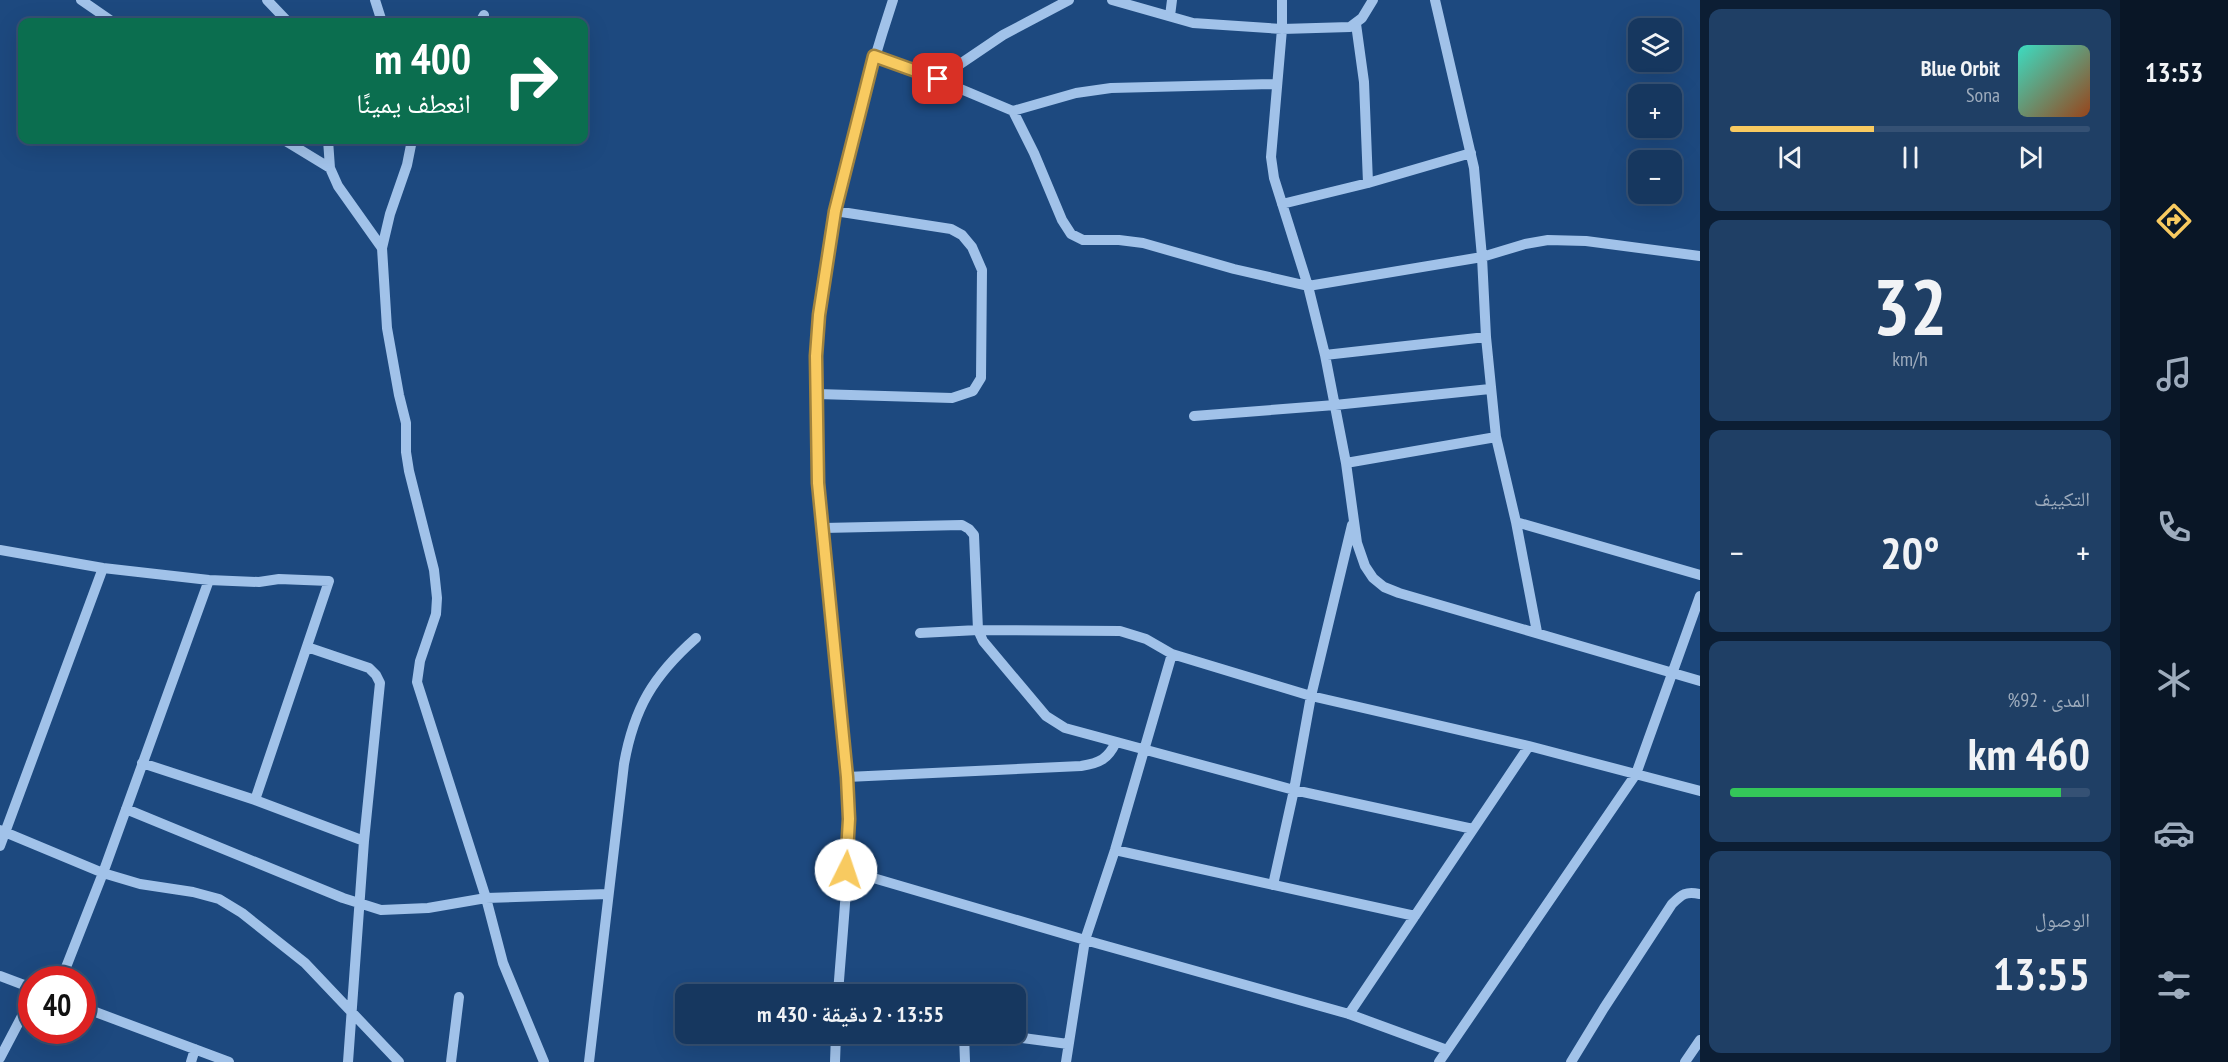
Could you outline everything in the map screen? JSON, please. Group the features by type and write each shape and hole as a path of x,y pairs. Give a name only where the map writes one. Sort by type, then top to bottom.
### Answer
{"street":[{"path":"81,0 107,18"},
{"path":"267,0 284,18"},
{"path":"375,0 381,18"},
{"path":"839,984 849,819 847,777 818,483 816,356 819,315 835,211 874,56 893,0"},
{"path":"938,79 1003,35 1069,0"},
{"path":"1112,0 1193,23 1282,29 1350,27 1356,24 1373,0"},
{"path":"1170,16 1172,0"},
{"path":"1282,0 1282,29 1271,157 1274,178 1308,285 1325,356 1346,463 1357,543 1365,566 1373,578 1384,587 1399,593 1700,681"},
{"path":"1435,0 1474,168 1490,389 1496,437 1516,522 1537,632"},
{"path":"1356,24 1364,82 1368,183"},
{"path":"874,56 938,79 1013,111 1076,93 1111,88 1277,84"},
{"path":"1013,111 1034,153 1062,220 1071,234 1083,240 1143,243 1234,269 1308,285 1482,256 1548,240 1567,239 1700,256"},
{"path":"291,144 330,168"},
{"path":"328,144 330,168 338,186 382,248"},
{"path":"411,144 382,248 387,328 406,423 406,452 434,570 437,598 436,615 420,661 417,682 486,898 503,963 544,1062"},
{"path":"1282,204 1368,183 1471,153"},
{"path":"817,394 952,398 973,391 981,378 982,270 972,247 962,235 951,229 835,211"},
{"path":"1325,356 1486,337"},
{"path":"1194,416 1335,405 1490,389"},
{"path":"1346,463 1496,437"},
{"path":"1273,885 1294,790 1311,696 1355,516"},
{"path":"1516,522 1700,575"},
{"path":"823,528 962,525 969,529 974,535 978,630 983,641 993,656 1046,716 1065,729 1294,790 1473,829"},
{"path":"1,554 209,580 329,581 255,800"},
{"path":"0,846 2,830 103,568"},
{"path":"67,966 209,580"},
{"path":"1439,1062 1636,774 1700,596"},
{"path":"921,633 978,630 1120,631 1146,639 1172,654 1311,696 1529,746 1700,791"},
{"path":"589,1062 624,764 630,733 642,702 658,676 696,638"},
{"path":"307,646 369,668 380,682 364,841 348,1062"},
{"path":"1066,1062 1085,940 1115,850 1172,654"},
{"path":"847,777 1081,766 1102,761 1110,754 1116,742"},
{"path":"1349,1014 1529,746"},
{"path":"142,763 255,800 364,841"},
{"path":"126,809 361,905 381,910 411,909 486,898 608,894"},
{"path":"2,830 103,873 140,884 182,890 219,899 242,913 305,963 399,1062"},
{"path":"1115,850 1415,916"},
{"path":"846,870 1349,1014 1447,1050"},
{"path":"1571,1062 1672,904 1682,894 1689,892 1700,894"},
{"path":"0,976 18,983"},
{"path":"452,1062 459,997"},
{"path":"96,1011 229,1062"},
{"path":"0,1058 18,1024"},
{"path":"1026,1038 1068,1044"},
{"path":"1685,1062 1700,1040"},
{"path":"835,1062 836,1044"},
{"path":"964,1044 965,1062"},
{"path":"191,1062 195,1049"}],"route":[{"path":"846,870 849,819 847,777 840,687 818,483 816,356 819,315 835,211 874,56 938,79"}]}
